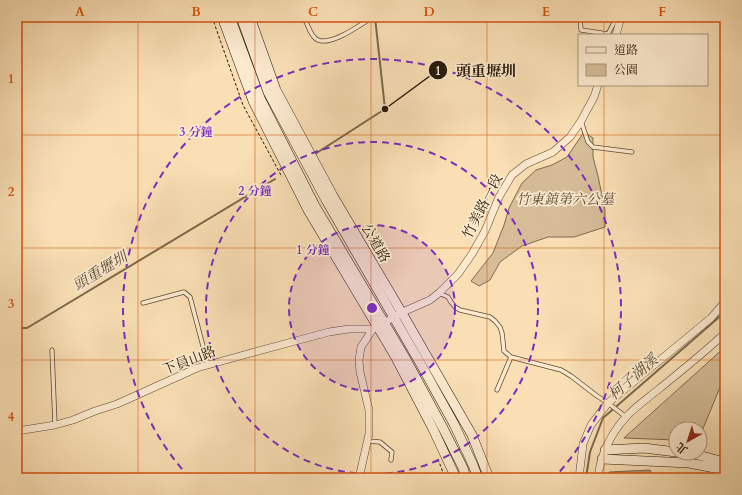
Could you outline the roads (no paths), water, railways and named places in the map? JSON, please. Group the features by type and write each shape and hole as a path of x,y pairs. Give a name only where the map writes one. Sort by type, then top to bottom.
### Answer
{"street":[{"path":"222,17 256,108 308,210 395,356 433,429 456,478"},
{"path":"230,17 260,98 315,206 378,326 404,356 443,428 463,468 466,478"},
{"name":"公道路","path":"241,17 268,92 326,200 472,435 489,478"},
{"name":"公道路","path":"250,17 276,90 398,315 419,361 454,424 478,478"},
{"path":"616,34 620,17"},
{"name":"竹美路一段","path":"378,326 430,300 458,274 472,254 485,230 499,197 512,175 526,164 553,152 570,137 581,121 594,97 598,86"},
{"path":"579,478 583,444 591,425 608,403 711,318 725,302"},
{"path":"359,478 368,441 369,410 360,372 359,360 361,347 378,326"},
{"name":"下員山路","path":"17,431 55,425 74,420 117,404 197,368 329,332 378,326"},
{"path":"598,478 603,455 614,433 626,417 711,347 725,333"},
{"path":"603,455 644,448 668,451"},
{"path":"603,455 690,463 725,470"},
{"path":"708,458 725,462"}],"lane":[{"path":"305,20 314,38 320,41 328,41 352,31 371,17"},
{"path":"580,17 581,30 608,34 617,17"},
{"path":"581,121 588,142 593,147 632,152"},
{"path":"143,303 184,292 190,297 208,365"},
{"path":"439,293 448,297 454,307 460,310 490,317 495,321 500,327 502,333 504,351 511,357 561,370 626,417"},
{"path":"52,350 55,425"},
{"path":"497,390 511,357"},
{"path":"368,441 380,442 392,452 391,460"}],"water":[{"path":"650,470 654,478 608,478 609,472"}],"waterway":[{"name":"頭重壢圳","path":"315,154 385,109 375,17"},
{"name":"頭重壢圳","path":"17,328 27,328 275,179"},
{"name":"柯子湖溪","path":"586,478 590,452 603,418 725,312"}],"place":[{"name":"頭重壢圳","path":"385,109"}],"park label":[{"name":"竹東鎮第六公墓","path":"565,199"}]}
